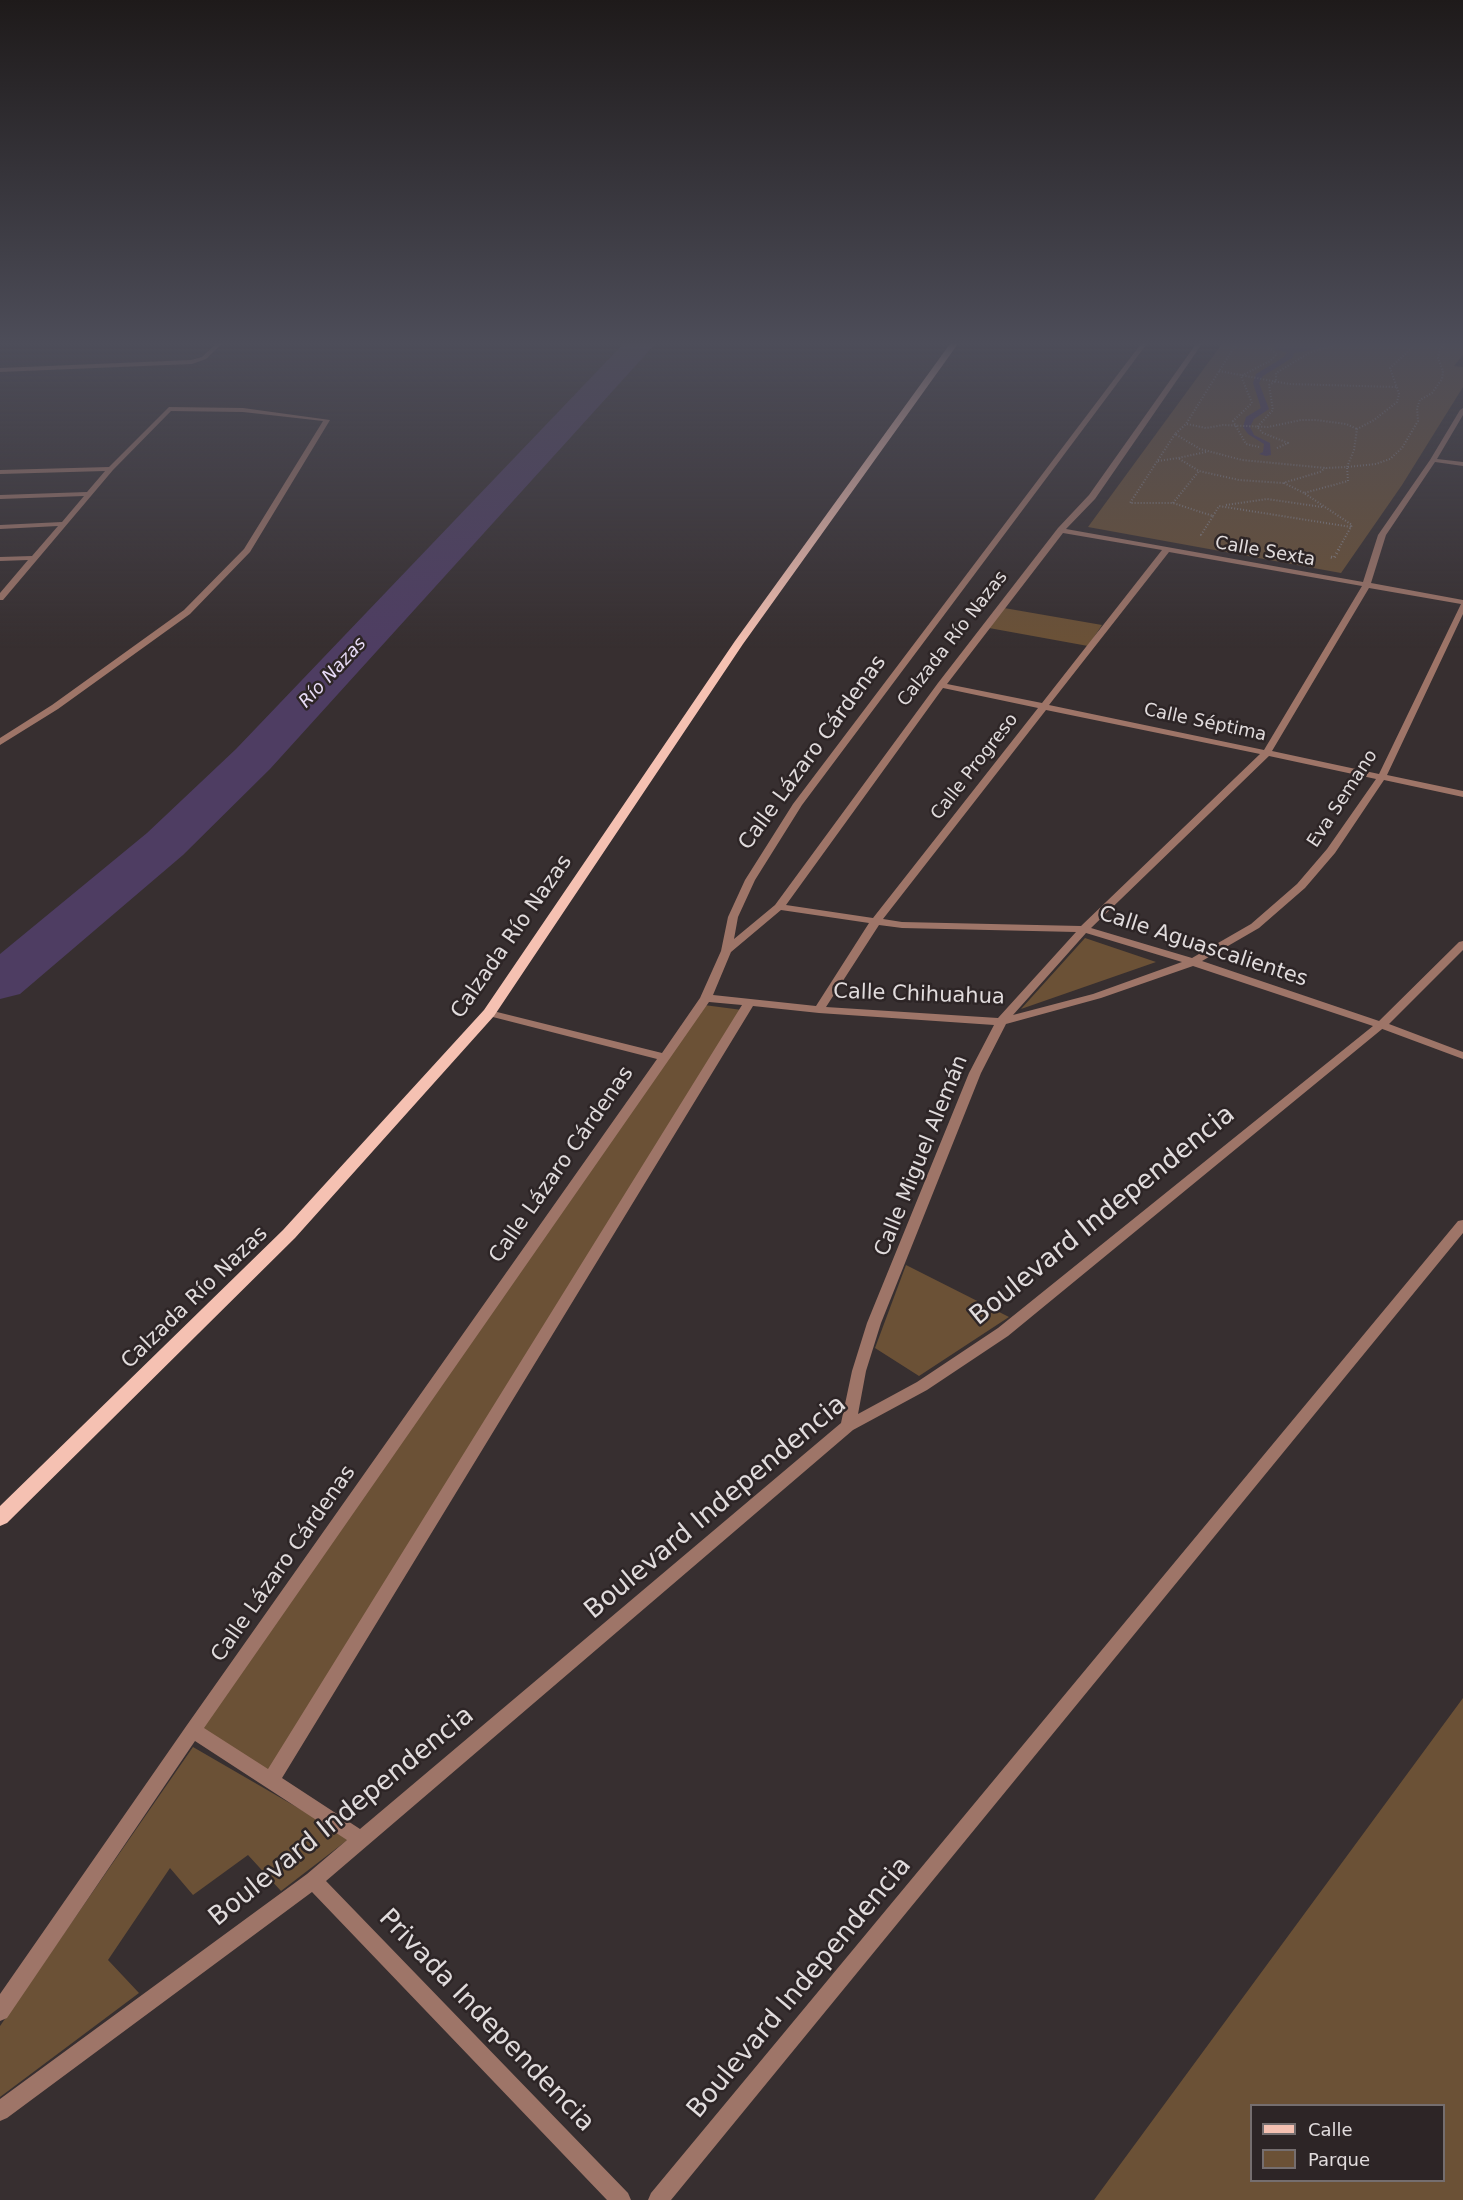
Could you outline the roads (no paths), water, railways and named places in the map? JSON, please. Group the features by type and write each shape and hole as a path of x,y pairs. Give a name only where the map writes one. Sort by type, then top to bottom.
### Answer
{"main road":[{"name":"Calzada Río Nazas","path":"0,1518 289,1234 489,1013 739,643 882,444"}],"street":[{"path":"0,598 3,591 135,444"},
{"path":"0,742 55,707 187,612 247,550 312,444"},
{"name":"Calle Lázaro Cárdenas","path":"0,2011 193,1730 706,998 726,951 732,917 750,880 798,804 1069,444"},
{"name":"Calzada Río Nazas","path":"726,951 779,907 941,685 1062,530 1092,497 1129,444"},
{"name":"Calle Miguel Alemán","path":"848,1426 859,1371 874,1323 975,1073 1001,1022 1084,929 1267,753 1366,586 1382,535 1443,444"},
{"path":"1433,460 1463,464"},
{"path":"0,472 111,469"},
{"path":"0,497 90,494"},
{"path":"0,527 63,524"},
{"name":"Calle Sexta","path":"1062,530 1463,604"},
{"name":"Calle Progreso","path":"819,1010 876,921 1166,550"},
{"path":"0,559 34,558"},
{"name":"Eva Semano","path":"1193,962 1255,926 1301,886 1331,851 1382,777 1463,604"},
{"name":"Calle Séptima","path":"941,685 1463,794"},
{"name":"Calle Aguascalientes","path":"779,907 876,921 947,928 1084,929 1193,962 1381,1025 1463,1056"},
{"name":"Boulevard Independencia","path":"0,2111 313,1880 848,1426 922,1386 1003,1332 1381,1025 1463,944"},
{"name":"Calle Chihuahua","path":"706,998 819,1010 1001,1022 1097,996 1193,962"},
{"path":"271,1780 749,1003"},
{"path":"489,1013 664,1057"},
{"name":"Boulevard Independencia","path":"658,2200 1463,1224"},
{"path":"193,1730 362,1840"},
{"name":"Privada Independencia","path":"313,1880 621,2200"}],"waterway":[{"name":"Río Nazas","path":"0,982 165,844 253,759 547,444"}]}
